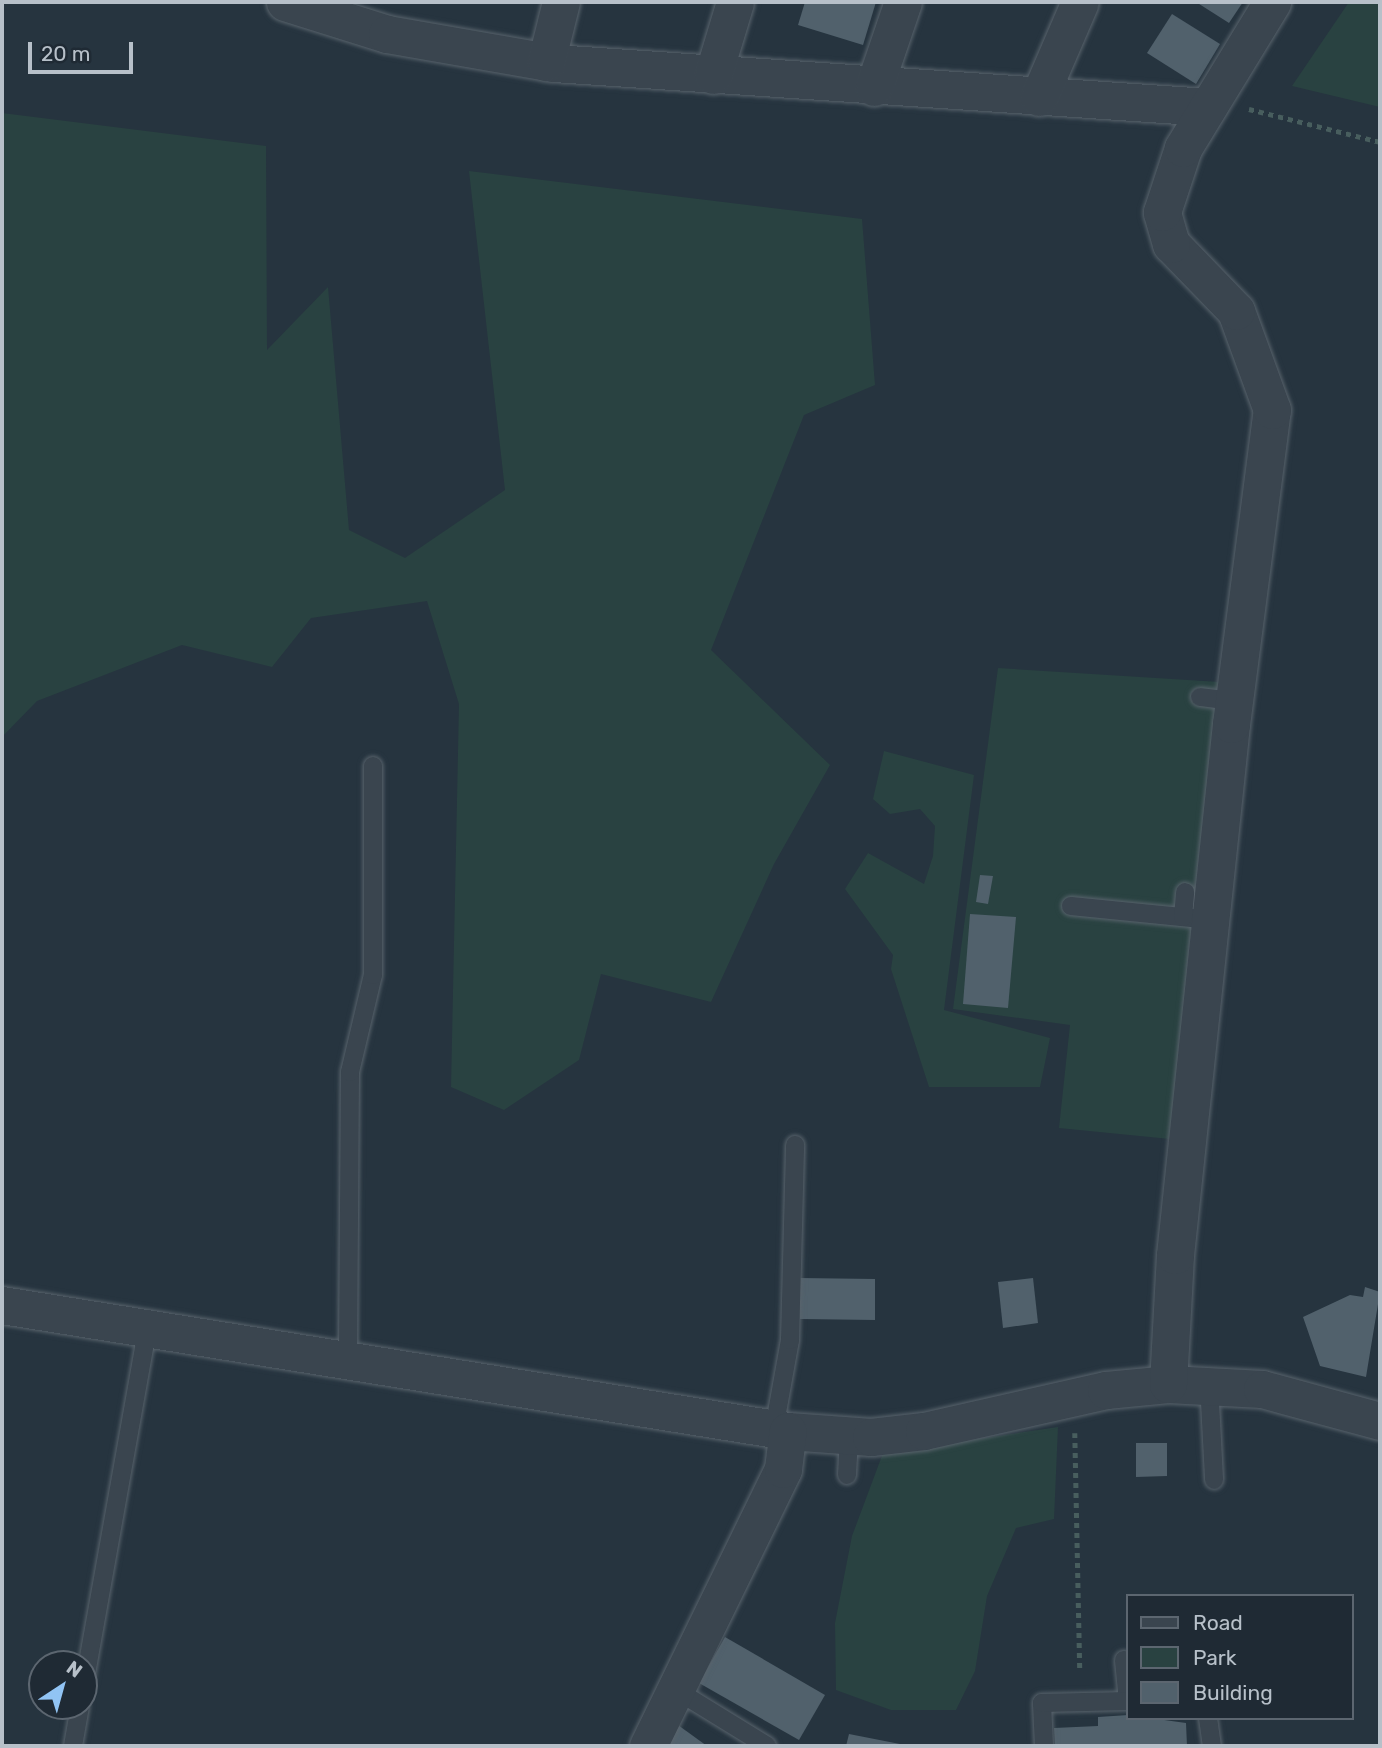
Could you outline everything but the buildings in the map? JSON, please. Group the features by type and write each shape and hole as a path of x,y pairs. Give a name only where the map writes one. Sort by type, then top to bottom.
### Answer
{"street":[{"path":"285,2 389,18 546,62 874,87 1208,107"},
{"path":"546,62 561,2"},
{"path":"713,75 735,2"},
{"path":"874,87 874,71 903,2"},
{"path":"1040,97 1080,2"},
{"path":"1168,1384 1197,919 1217,699 1272,410 1236,311 1171,244 1162,212 1183,148 1272,2"},
{"path":"2,1305 348,1356 781,1430 849,1436 923,1431 1074,1398 1168,1384 1209,1383 1262,1389 1380,1421"},
{"path":"648,1746 783,1469 781,1430"}],"lane":[{"path":"348,1356 349,1072 373,975 373,766"},
{"path":"1185,892 1197,919"},
{"path":"1071,905 1197,919"},
{"path":"781,1430 790,1340 795,1145"},
{"path":"90,1650 148,1326"},
{"path":"1209,1383 1214,1480"},
{"path":"847,1475 849,1436"},
{"path":"1124,1660 1126,1680"},
{"path":"676,1690 767,1746"},
{"path":"1044,1746 1042,1703 1126,1701"},
{"path":"73,1746 78,1720"},
{"path":"1208,1720 1212,1746"}],"path":[{"path":"1208,107 1238,106 1380,142"},
{"path":"1074,1398 1080,1668"}],"green space":[{"path":"1349,2 1380,2 1380,107 1292,86"},
{"path":"2,113 266,146 267,350 328,287 349,530 405,558 505,490 469,171 862,219 875,385 804,415 711,650 830,765 774,864 711,1002 601,974 579,1060 504,1110 451,1087 459,704 427,601 311,618 272,667 182,645 37,701 2,737"},
{"path":"998,668 1220,682 1170,1139 1059,1128 1070,1025 953,1009"},
{"path":"884,751 974,775 944,1010 1050,1038 1040,1087 929,1087 891,969 893,955 845,889 868,853 924,884 933,856 935,826 920,809 890,814 873,799"},
{"path":"1058,1427 1054,1519 1016,1528 987,1596 975,1671 956,1710 891,1710 836,1690 835,1623 852,1536 883,1453"}]}
